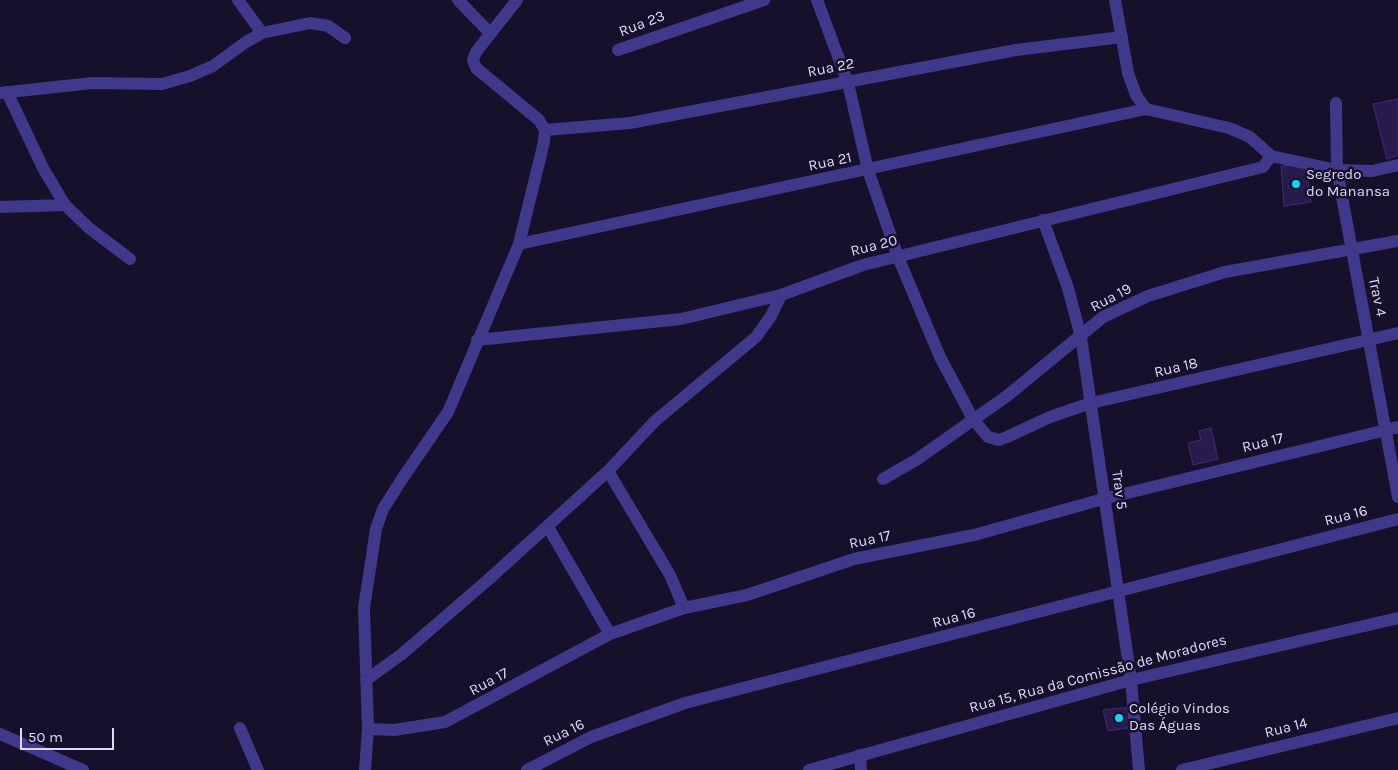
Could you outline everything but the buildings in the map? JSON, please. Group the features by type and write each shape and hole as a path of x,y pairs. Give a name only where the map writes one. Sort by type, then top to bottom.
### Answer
{"street":[{"path":"238,0 262,33"},
{"path":"458,0 490,33"},
{"path":"365,770 368,729 364,608 376,529 392,495 448,412 519,244 546,130 539,120 476,68 473,60 476,52 517,0"},
{"name":"Rua 23","path":"618,50 683,26 764,0"},
{"name":"Rua 18","path":"818,0 848,83 868,170 898,257 940,357 973,419 988,437 999,440 1050,417 1091,403 1398,333"},
{"path":"1115,0 1131,80 1136,95 1146,108 1229,128 1250,136 1272,156 1337,170 1372,170 1398,165"},
{"path":"130,259 89,228 66,205 3,93 39,87 92,83 162,84 190,76 213,66 262,33 310,23 328,26 344,38"},
{"name":"Rua 22","path":"546,130 630,123 1016,50 1122,37"},
{"name":"Trav 4","path":"1336,103 1337,170 1351,251 1370,340 1392,428 1398,497"},
{"name":"Rua 21","path":"519,244 868,170 1146,108"},
{"name":"Rua 20","path":"477,340 681,319 781,294 834,274 898,257 1262,167 1272,156"},
{"path":"0,207 66,205"},
{"name":"Trav 5","path":"1043,220 1068,288 1080,337 1132,680 1139,770"},
{"name":"Rua 19","path":"883,479 916,460 1007,396 1104,317 1120,309 1185,284 1225,272 1351,251 1398,241"},
{"path":"366,680 384,668 444,619 548,527 608,470 655,421 756,337 771,316 781,294"},
{"name":"Rua 17","path":"368,729 394,730 445,722 610,634 684,608 747,595 854,559 974,535 1104,499 1392,428"},
{"path":"608,470 670,575 684,608"},
{"name":"Rua 16","path":"527,770 591,737 685,702 1398,519"},
{"path":"548,527 610,634"},
{"name":"Rua 15, Rua da Comissão de Moradores","path":"809,770 1132,680 1398,618"},
{"name":"Rua 14","path":"1182,770 1398,718"},
{"path":"240,728 258,770"},
{"path":"0,734 83,770"},
{"path":"860,755 861,770"}],"place":[{"name":"Segredo do Manansa","path":"1296,184"},
{"name":"Colégio Vindos Das Águas","path":"1119,718"}]}
